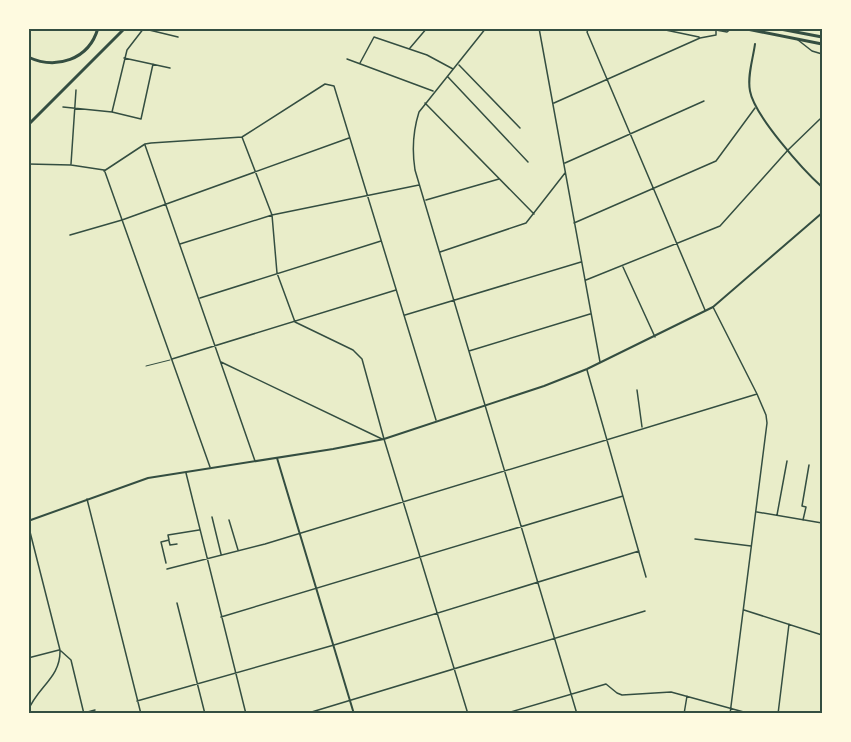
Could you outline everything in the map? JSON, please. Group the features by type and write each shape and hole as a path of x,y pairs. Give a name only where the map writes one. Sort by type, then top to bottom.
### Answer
{"highway":[{"path":"28,57 45,63 69,61 87,49 98,28"},
{"path":"28,125 124,28"},
{"path":"742,28 822,44"},
{"path":"775,28 822,37"}],"main road":[{"path":"755,44 749,80 752,101 788,150 822,187"},
{"path":"28,522 148,478 333,450 383,439 486,406 587,369 713,307 822,213"},
{"path":"277,458 354,714"}],"street":[{"path":"112,112 124,58 144,28 178,37"},
{"path":"410,48 427,28"},
{"path":"486,28 425,103 416,121 413,146 415,170 556,637 577,714"},
{"path":"539,28 600,363"},
{"path":"589,28 588,32 606,80 705,311"},
{"path":"656,28 700,38"},
{"path":"705,28 729,32 732,28"},
{"path":"553,103 700,38 716,35 716,31"},
{"path":"360,63 374,37 427,55 453,70"},
{"path":"795,38 812,51 822,54"},
{"path":"124,58 170,68"},
{"path":"347,58 434,92"},
{"path":"63,107 112,112 141,118 153,64"},
{"path":"458,64 520,128"},
{"path":"447,77 528,162"},
{"path":"104,171 145,144 242,137 325,84 334,86 437,422"},
{"path":"71,165 76,90"},
{"path":"564,164 704,101"},
{"path":"425,103 534,214"},
{"path":"574,223 716,161 756,107"},
{"path":"585,281 720,226 819,119"},
{"path":"242,137 272,215 277,273 295,322 353,350 362,359 383,439 404,500 468,714"},
{"path":"70,235 122,220 350,137"},
{"path":"145,144 255,461"},
{"path":"28,164 71,165 104,171 210,468"},
{"path":"440,252 525,223 565,172"},
{"path":"424,200 500,179"},
{"path":"180,244 272,215 419,185"},
{"path":"198,298 382,241"},
{"path":"405,315 581,262"},
{"path":"623,266 655,337"},
{"path":"172,360 397,290"},
{"path":"713,307 757,393 767,423 730,714"},
{"path":"469,351 591,314"},
{"path":"220,362 383,439"},
{"path":"587,369 646,577"},
{"path":"637,390 642,428"},
{"path":"167,569 300,533 757,393"},
{"path":"777,515 787,460"},
{"path":"803,520 806,507 802,506 809,465"},
{"path":"186,472 246,714"},
{"path":"221,617 317,590 623,496"},
{"path":"87,499 141,714"},
{"path":"756,512 822,523"},
{"path":"212,517 221,555"},
{"path":"229,520 238,551"},
{"path":"28,522 60,650 58,669 28,711"},
{"path":"177,544 170,545 168,536 200,530"},
{"path":"694,539 752,546"},
{"path":"166,563 161,542 169,540"},
{"path":"137,701 334,645 639,551"},
{"path":"177,603 205,714"},
{"path":"744,610 822,635"},
{"path":"305,714 645,611"},
{"path":"778,714 789,624"},
{"path":"28,658 60,650"},
{"path":"60,650 71,660 84,713"},
{"path":"504,714 606,684 622,695 658,692 687,695 751,714"},
{"path":"684,714 687,695"},
{"path":"80,714 95,710"}],"lane":[{"path":"146,366 172,360"}]}
